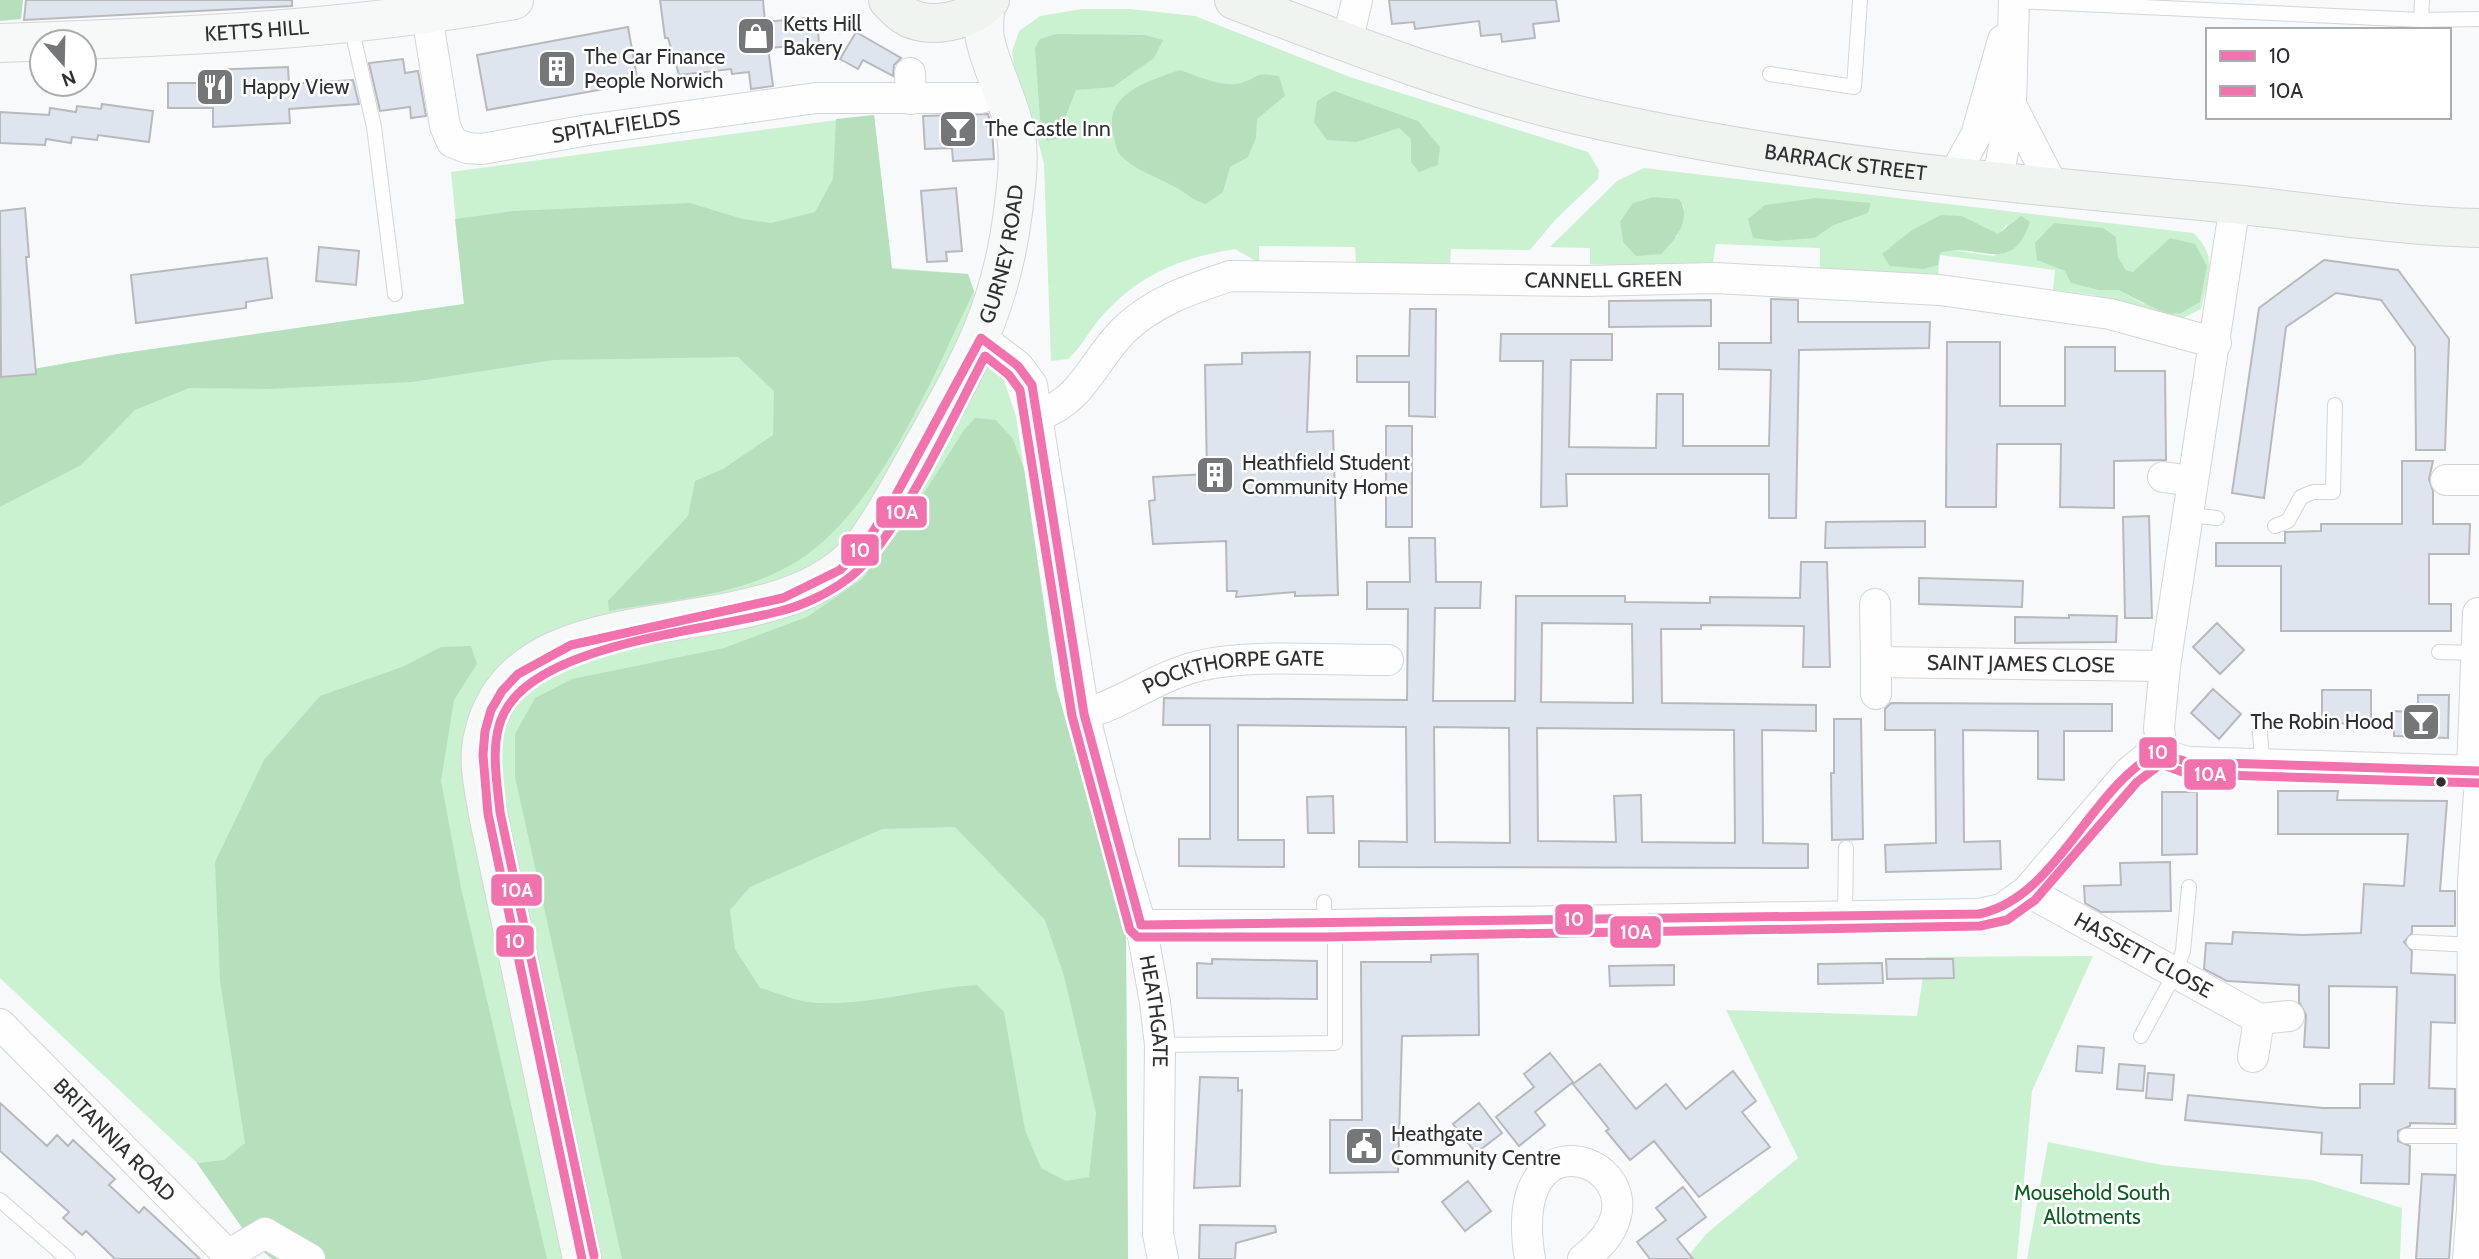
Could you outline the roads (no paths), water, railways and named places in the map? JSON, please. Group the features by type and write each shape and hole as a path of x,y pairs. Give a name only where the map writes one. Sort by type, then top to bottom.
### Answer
{"main road":[{"name":"BARRACK STREET","path":"1234,0 1410,66 1575,114 1735,147 2053,186 2413,225 2479,228"},
{"path":"901,10 963,18 988,3"}],"street":[{"name":"KETTS HILL","path":"0,43 350,24 418,11 514,0"},
{"path":"1347,43 1357,0"},
{"name":"GURNEY ROAD","path":"988,3 984,36 989,89"},
{"path":"1998,180 2011,105 2014,4"},
{"path":"1954,175 1976,135 2014,4"},
{"name":"GURNEY ROAD","path":"582,1259 488,814 482,740 489,715 501,691 517,673 542,656 571,645 783,598 841,570 864,545 895,495 981,338 998,294 1009,251 1017,177 1016,134 989,89 901,10"},
{"name":"SPITALFIELDS","path":"418,11 445,126 452,142 467,148 482,149 588,130 910,86 989,89"},
{"path":"2011,105 2053,186"},
{"path":"2235,204 2216,343 2192,481 2203,516 2165,666 2158,728 2162,750 2171,758 2188,762 2262,764 2477,779"},
{"name":"CANNELL GREEN","path":"1037,416 1058,409 1071,400 1124,331 1154,307 1175,294 1230,276 1586,281 1715,278 1935,289 2110,314 2216,343"},
{"name":"HEATHGATE","path":"981,338 1027,375 1032,385 1084,714 1115,839 1141,925 1160,1045 1158,1234 1163,1259"},
{"path":"2163,477 2192,481"},
{"path":"2446,480 2479,480"},
{"path":"1875,604 1876,694"},
{"path":"2468,1259 2475,1210 2473,945 2478,613"},
{"name":"POCKTHORPE GATE","path":"1084,714 1122,701 1159,679 1200,666 1261,660 1388,660"},
{"name":"SAINT JAMES CLOSE","path":"1876,662 2165,666"},
{"path":"1141,925 1328,918 1846,918 1979,914 2002,909 2027,891 2128,773 2146,758 2162,750"},
{"name":"HASSETT CLOSE","path":"2027,891 2259,1018"},
{"path":"2253,1057 2259,1018 2289,1016"},
{"name":"BRITANNIA ROAD","path":"0,1024 228,1258 265,1233 310,1259"},
{"path":"1530,1259 1525,1229 1527,1202 1534,1182 1550,1166 1571,1161 1590,1163 1606,1175 1616,1191 1619,1212 1613,1232 1583,1259"}],"lane":[{"path":"1770,75 1854,87 1860,0"},
{"path":"2421,20 2422,0"},
{"path":"2014,4 2421,20 2479,19"},
{"path":"350,24 374,127 395,294"},
{"path":"2275,526 2288,521 2301,497 2313,492 2333,492 2335,405"},
{"path":"2439,652 2476,653"},
{"path":"2260,731 2262,764"},
{"path":"1846,848 1846,918"},
{"path":"2141,1036 2175,974 2187,932 2189,887"},
{"path":"1160,1045 1335,1043 1328,918"},
{"path":"2414,942 2473,945"},
{"path":"2406,1136 2473,1136"},
{"path":"0,1200 68,1259"}],"place":[{"name":"Ketts Hill Bakery","path":"756,36"},
{"name":"The Car Finance People Norwich","path":"557,69"},
{"name":"Happy View","path":"215,87"},
{"name":"The Castle Inn","path":"958,129"},
{"name":"Heathfield Student Community Home","path":"1215,475"},
{"name":"The Robin Hood","path":"2421,722"},
{"name":"Heathgate Community Centre","path":"1364,1146"}],"park label":[{"name":"Mousehold South Allotments","path":"2092,1205"}]}
